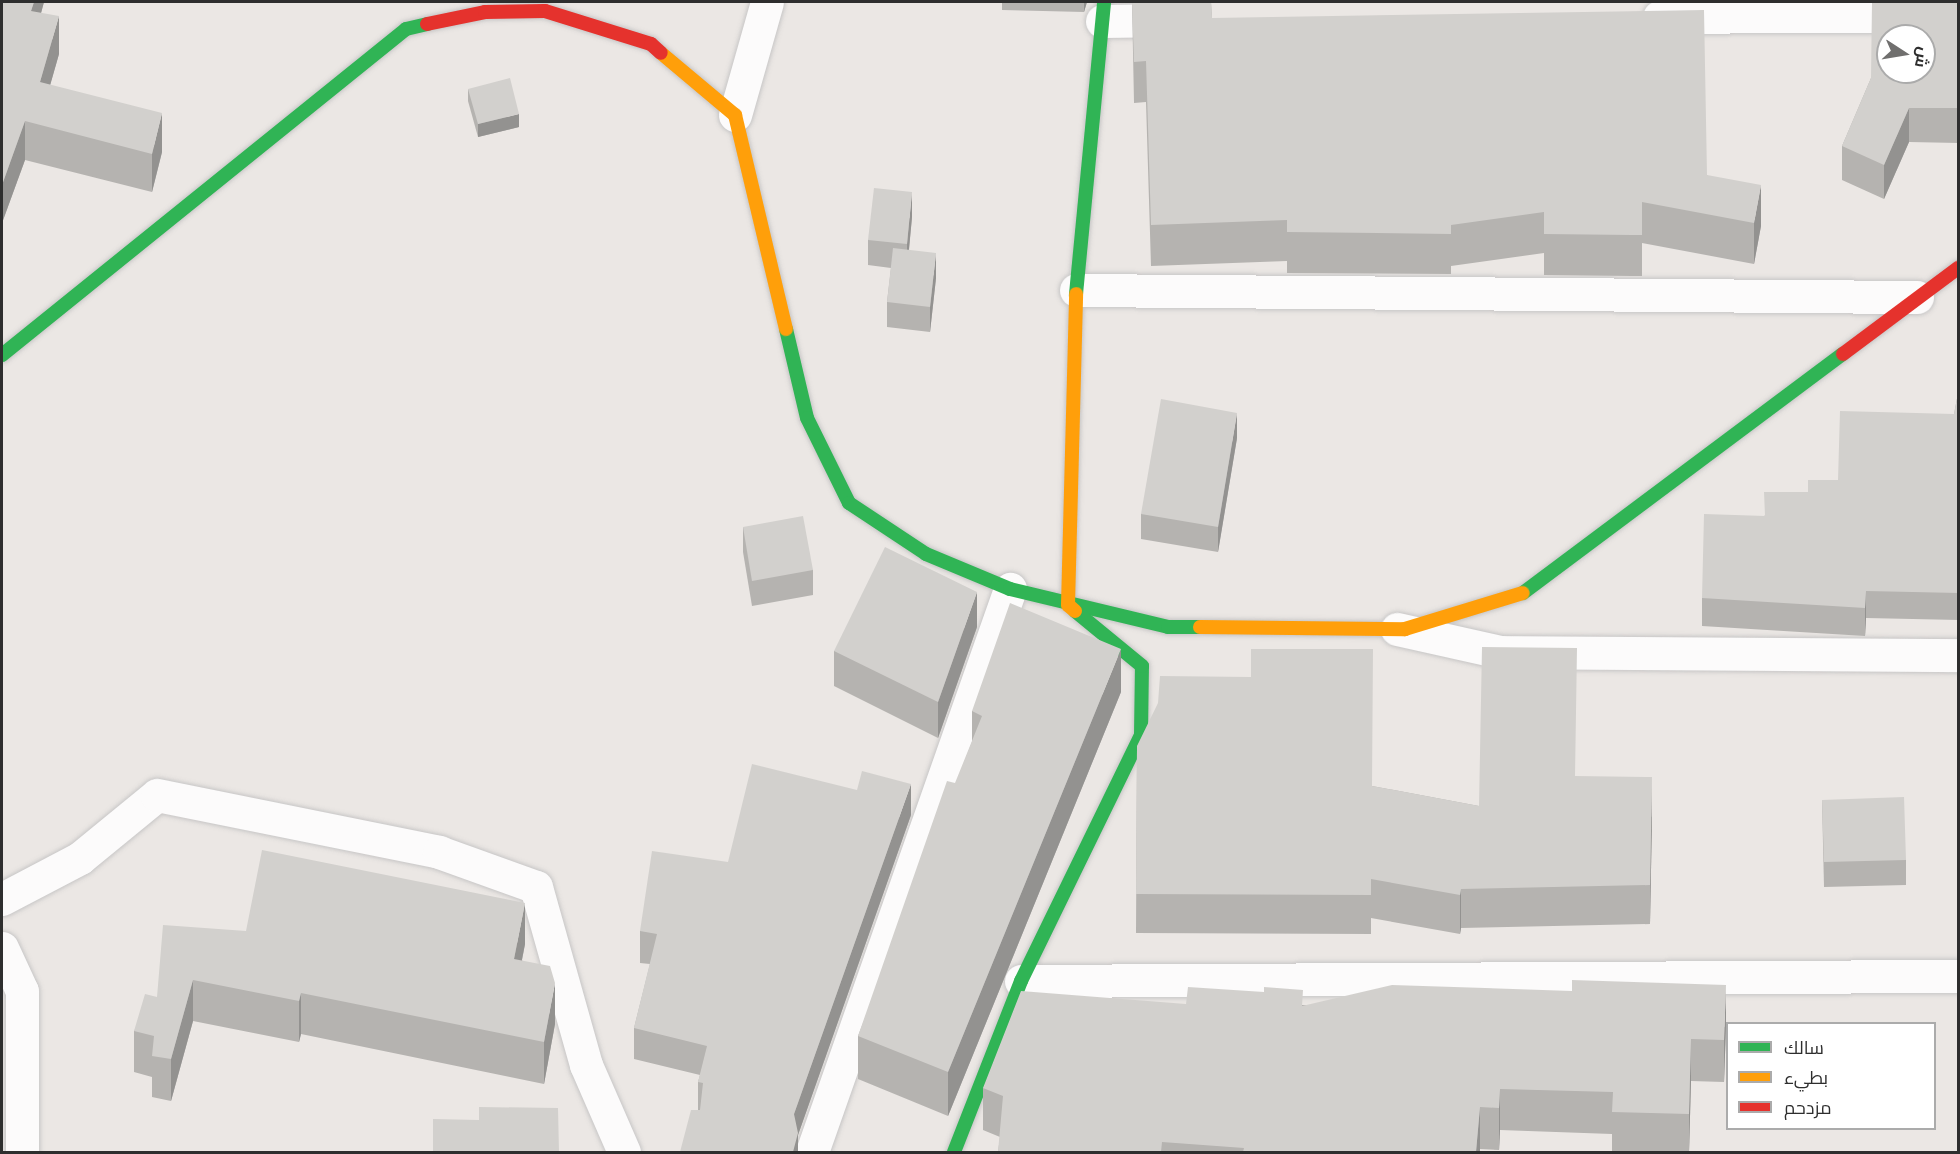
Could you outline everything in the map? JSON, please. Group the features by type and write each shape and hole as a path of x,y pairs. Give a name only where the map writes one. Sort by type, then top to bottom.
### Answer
{"main road":[{"path":"5,349 406,29 485,12 545,11 593,23 651,44 735,115 807,418 849,503 926,554 1010,589 1068,605 1168,627 1397,629 1520,596 1917,297 1959,268"},
{"path":"1068,605 1076,290 1103,11"},
{"path":"954,1152 1021,981 1141,735 1142,666 1068,605"}],"street":[{"path":"735,115 767,2"},
{"path":"1103,11 1209,20"},
{"path":"1626,17 1959,15"},
{"path":"1076,290 1917,297"},
{"path":"812,1152 1010,589"},
{"path":"1397,629 1500,652 1959,655"},
{"path":"2,899 80,858 157,795 439,852 536,887 586,1065 624,1152"},
{"path":"2,948 22,991 22,1152"},
{"path":"1021,981 1959,976"}],"building":[{"path":"2,2 34,2 31,11 59,16 40,82 162,113 152,154 25,121 2,185"},
{"path":"1132,2 1211,2 1212,18 1704,10 1707,175 1761,185 1754,223 1642,202 1642,235 1544,234 1544,212 1451,225 1451,234 1287,232 1287,220 1151,225 1146,61 1134,62"},
{"path":"1872,2 1959,2 1959,108 1909,108 1884,165 1842,146 1871,78"},
{"path":"510,78 519,114 478,124 468,89"},
{"path":"874,188 912,192 907,244 868,240"},
{"path":"893,248 936,253 930,307 887,302"},
{"path":"1959,388 1959,593 1866,591 1865,608 1702,598 1704,514 1765,516 1764,492 1808,492 1808,480 1838,480 1840,411 1954,414"},
{"path":"1161,399 1237,413 1218,527 1141,514"},
{"path":"803,516 813,570 752,581 743,527"},
{"path":"885,547 977,592 938,702 834,651"},
{"path":"1010,603 1121,649 948,1072 858,1036 947,781 955,783 982,716 972,711"},
{"path":"1482,647 1577,648 1575,776 1652,777 1650,885 1461,889 1460,895 1371,879 1371,895 1136,894 1137,746 1158,703 1160,676 1251,677 1251,649 1373,649 1372,786 1479,806"},
{"path":"752,764 857,790 862,771 911,784 794,1114 798,1133 793,1152 680,1152 691,1110 700,1110 703,1083 698,1082 707,1046 634,1028 657,934 640,931 652,851 728,862"},
{"path":"1904,797 1906,860 1824,862 1822,800"},
{"path":"262,850 525,903 514,959 550,966 555,983 544,1042 301,993 299,1001 193,980 171,1059 152,1056 154,1036 134,1031 145,994 157,997 163,925 246,931"},
{"path":"1572,980 1726,985 1724,1040 1691,1039 1689,1114 1612,1112 1613,1092 1500,1089 1499,1108 1480,1107 1476,1152 1243,1152 1244,1148 1162,1142 1161,1152 998,1152 1003,1096 983,1088 1021,991 1186,1004 1188,987 1264,992 1264,987 1303,990 1302,1006 1392,985 1572,991"},
{"path":"479,1107 558,1108 559,1152 433,1152 433,1119 479,1120"}],"traffic: fast":[{"path":"1076,294 1104,2"},
{"path":"2,355 406,29 427,24"},
{"path":"786,329 807,418 849,503 926,554 1010,589 1168,627 1200,627"},
{"path":"1523,593 1843,354"},
{"path":"954,1152 1021,981 1141,735 1142,666 1075,611"}],"traffic: slow":[{"path":"661,53 735,115 786,329"},
{"path":"1075,611 1068,605 1076,294"},
{"path":"1200,627 1405,629 1523,593"}],"traffic: jam":[{"path":"427,24 485,12 545,11 651,44 661,53"},
{"path":"1843,354 1958,268"}]}
